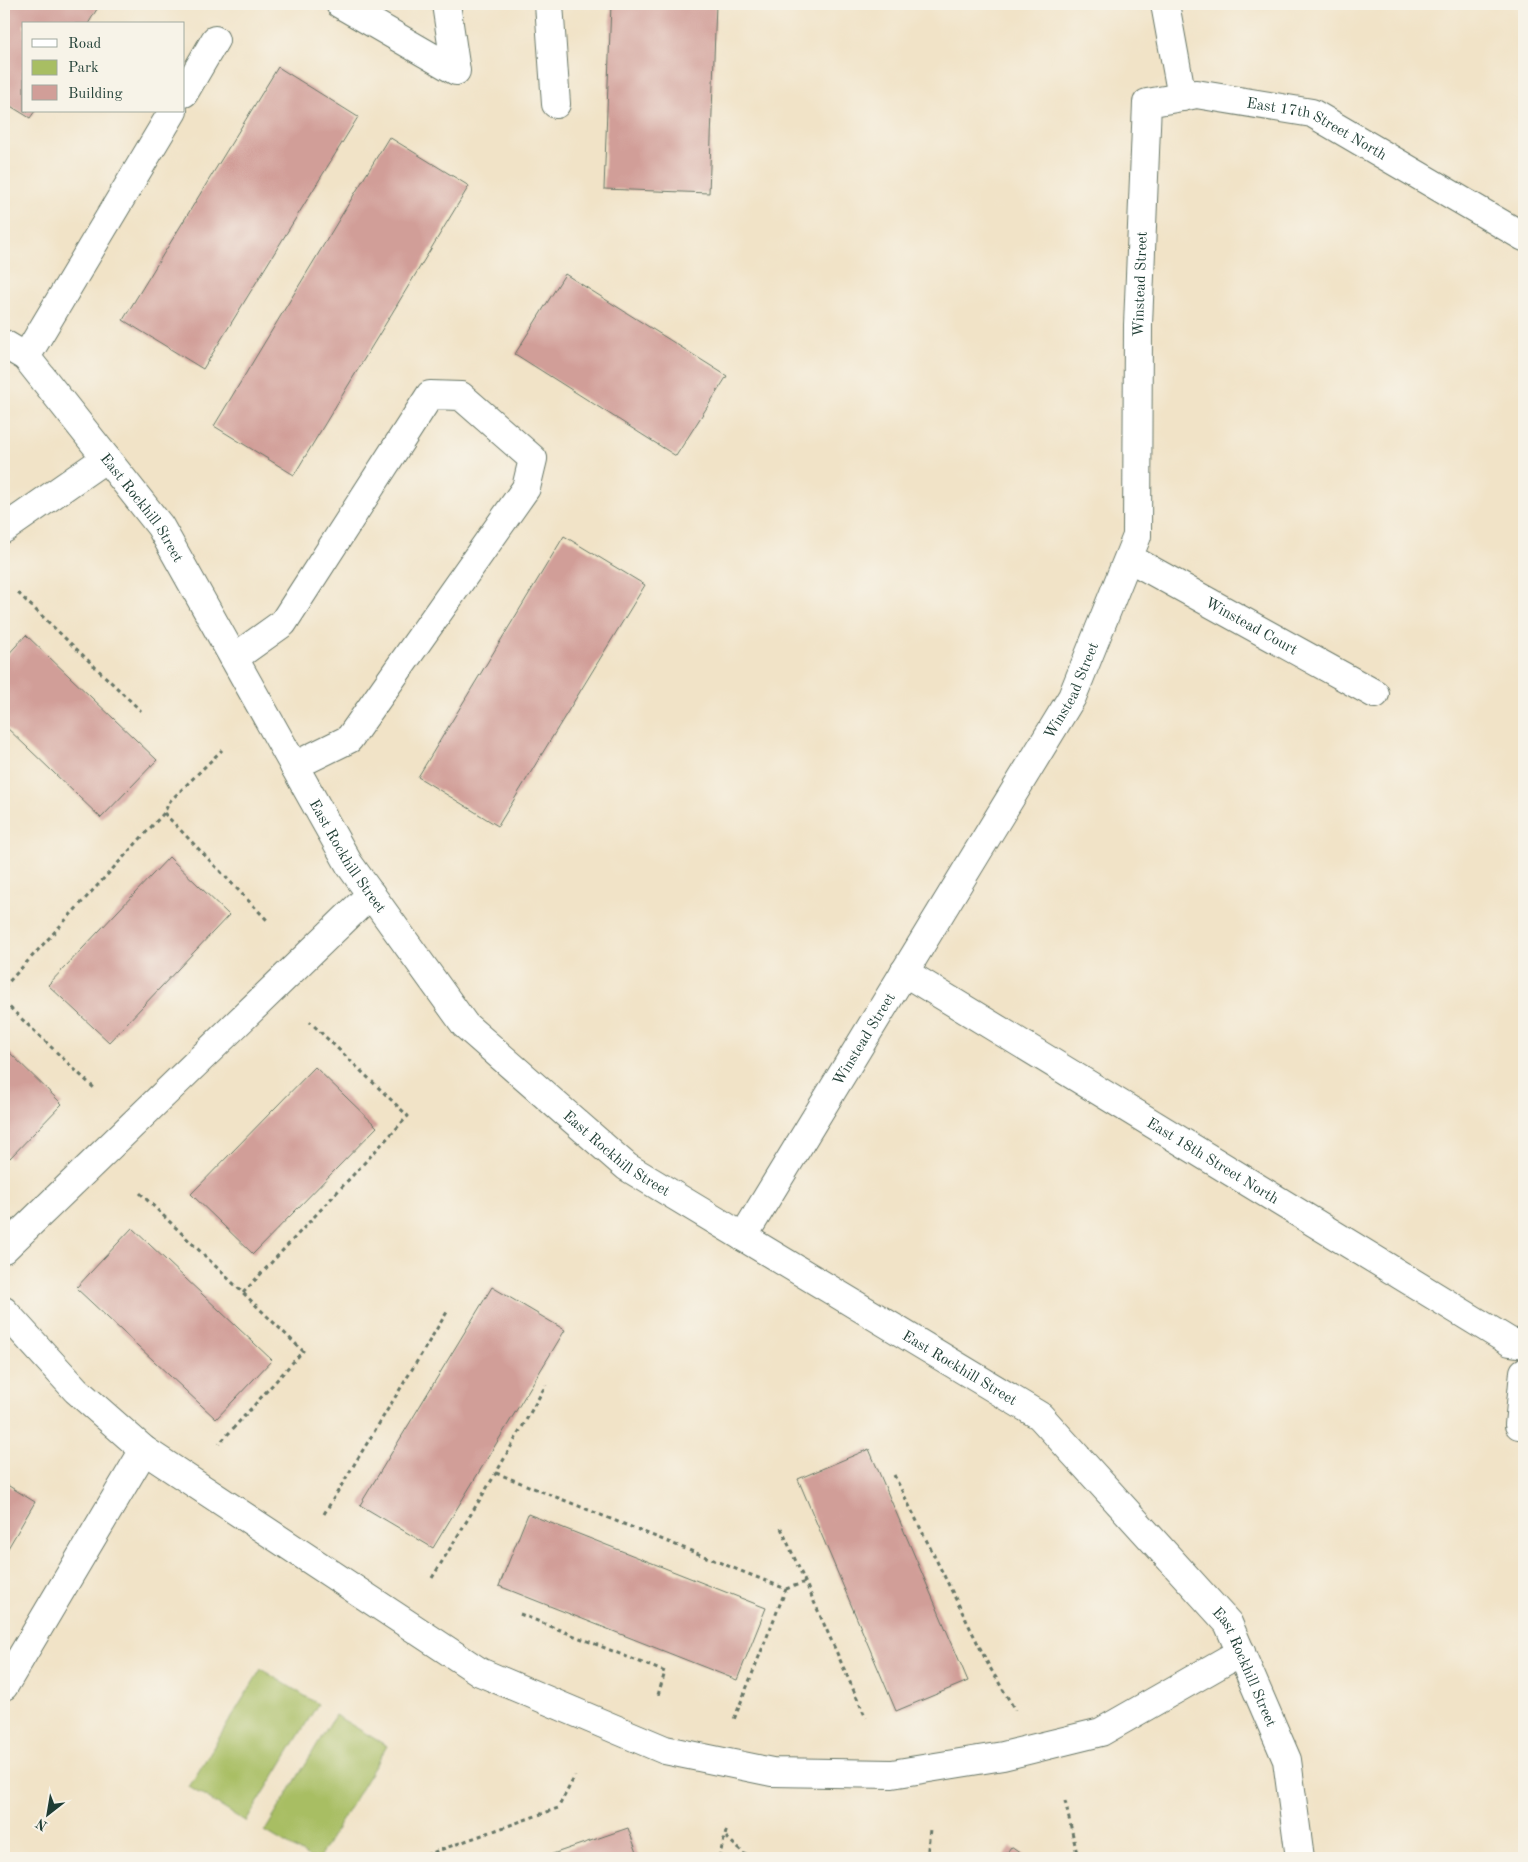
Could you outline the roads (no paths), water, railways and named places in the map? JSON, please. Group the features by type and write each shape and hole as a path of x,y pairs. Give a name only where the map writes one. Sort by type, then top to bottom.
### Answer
{"street":[{"path":"340,4 456,71 446,4"},
{"path":"549,4 556,104"},
{"path":"1165,4 1182,97"},
{"path":"185,91 215,40"},
{"name":"East 17th Street North","path":"1182,97 1196,94 1312,113 1524,237"},
{"name":"Winstead Street","path":"743,1237 1072,697 1137,536 1138,325 1147,103 1182,97"},
{"path":"15,351 172,112"},
{"name":"East Rockhill Street","path":"15,351 106,458 160,526 349,864 465,1025 628,1167 1040,1416 1228,1623 1287,1760 1300,1858"},
{"path":"234,658 282,623 430,395 461,396 533,459 526,488 349,739 294,766"},
{"path":"4,529 106,458"},
{"name":"Winstead Court","path":"1128,558 1375,694"},
{"path":"4,1249 371,894"},
{"name":"East 18th Street North","path":"904,972 1510,1342 1524,1344"},
{"path":"4,1312 76,1390 144,1450 480,1672 665,1750 772,1772 892,1774 1004,1756 1101,1732 1241,1652"},
{"path":"1519,1425 1524,1372"},
{"path":"4,1686 144,1450"}]}
